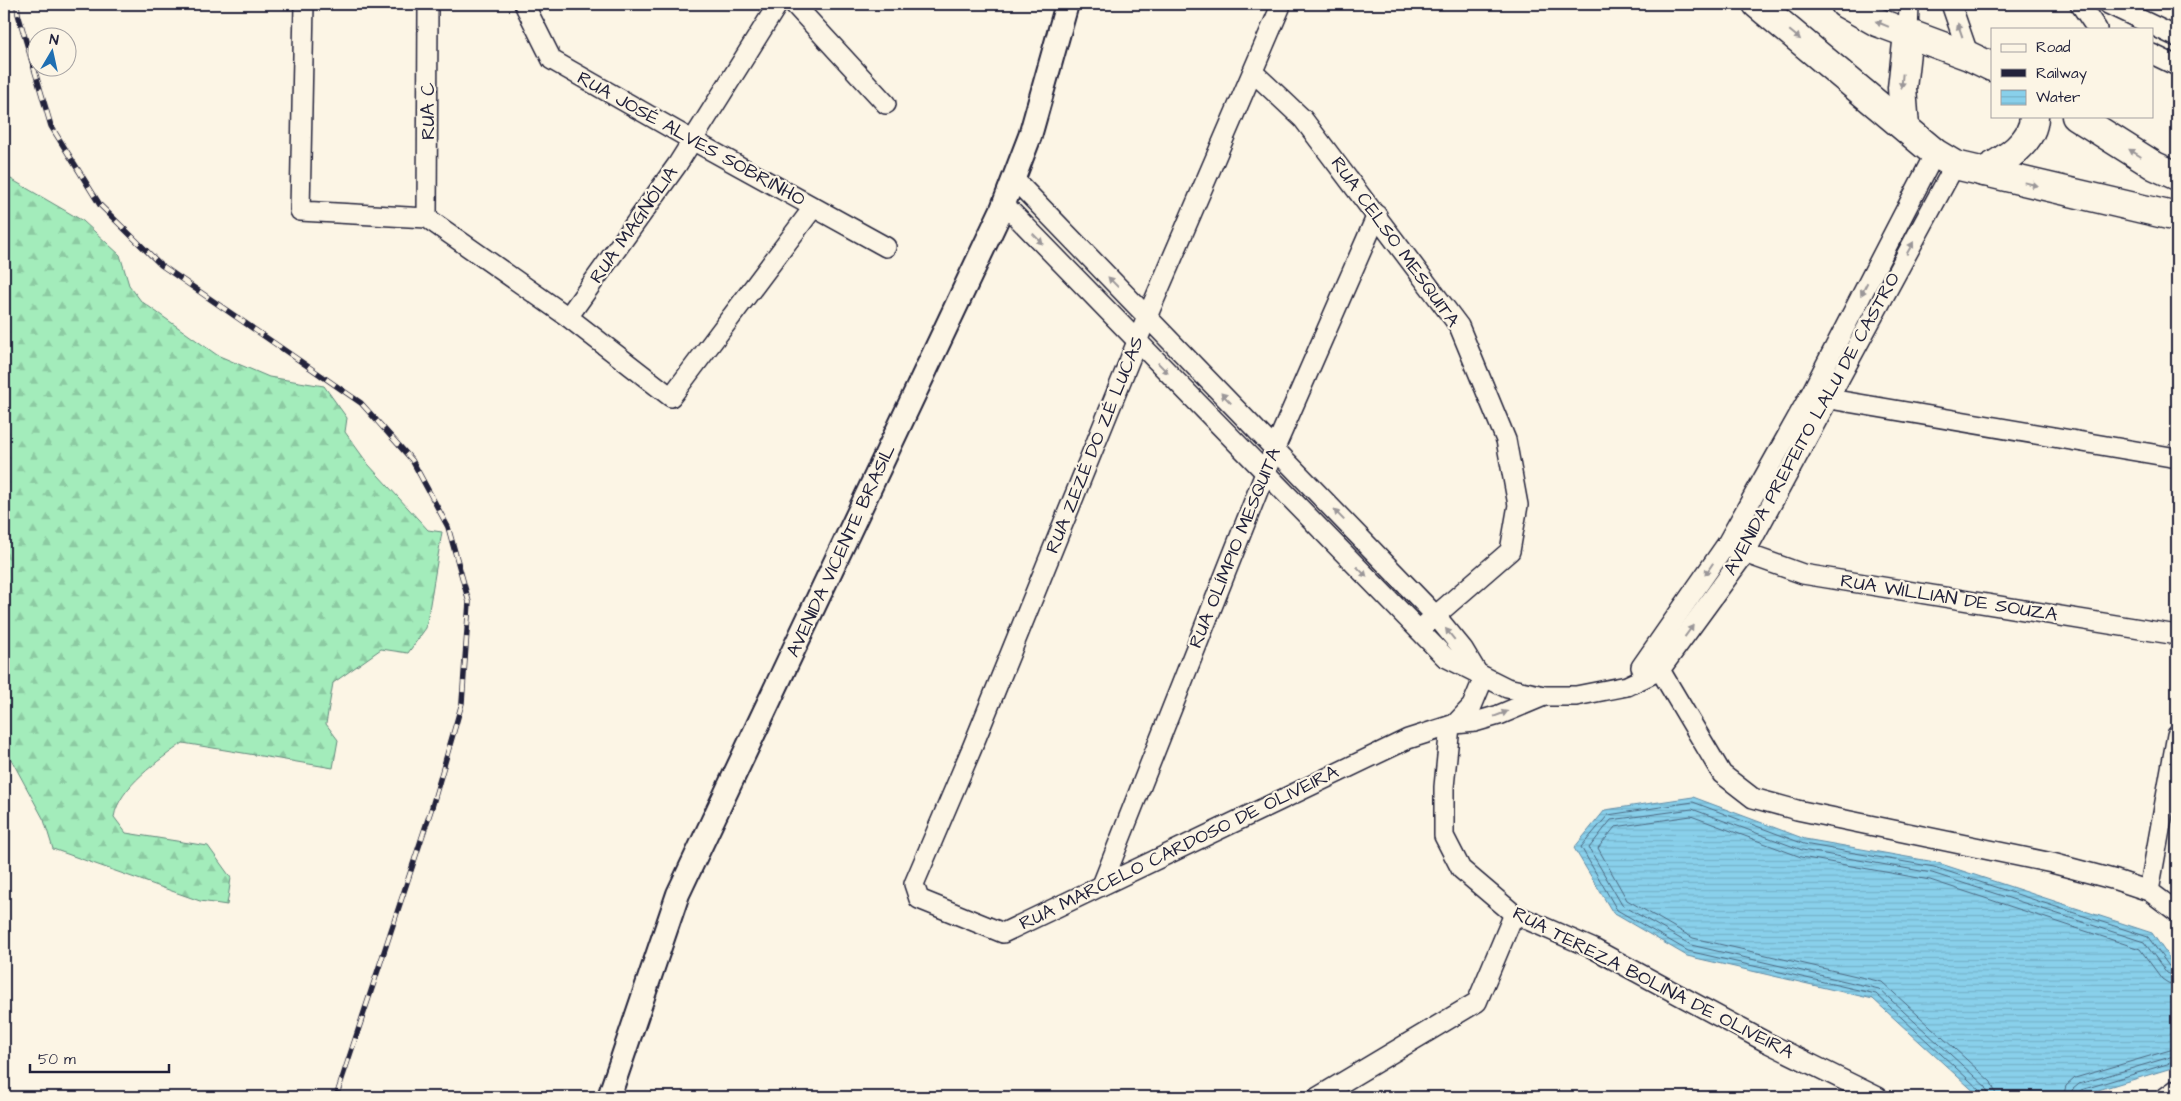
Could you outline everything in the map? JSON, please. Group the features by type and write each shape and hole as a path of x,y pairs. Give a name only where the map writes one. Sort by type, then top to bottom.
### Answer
{"main road":[{"path":"1757,4 1945,159 1983,172 2177,217"},
{"path":"1845,4 1877,22 1981,62"},
{"path":"1905,127 1902,88 1908,34"},
{"path":"1983,172 2011,156 2034,127 2034,118"},
{"path":"2079,118 2155,166 2177,176"}],"street":[{"path":"304,4 300,211 428,218 568,317 671,397 813,208"},
{"name":"RUA C","path":"428,4 428,218"},
{"name":"RUA JOSÉ ALVES SOBRINHO","path":"524,4 552,60 813,208 886,247"},
{"name":"RUA MAGNÓLIA","path":"568,317 677,165 778,4"},
{"path":"794,4 886,104"},
{"name":"AVENIDA VICENTE BRASIL","path":"609,1097 678,894 841,553 1004,204 1030,136 1067,4"},
{"path":"1908,34 1909,4"},
{"path":"1951,4 1981,62"},
{"path":"2082,4 2096,28"},
{"path":"2108,4 2177,37"},
{"name":"RUA ZEZÉ DO ZÉ LUCAS","path":"914,884 972,748 1147,317 1280,8"},
{"path":"2154,55 2177,66"},
{"name":"RUA CELSO MESQUITA","path":"1253,72 1303,119 1459,326 1506,440 1518,505 1510,551 1419,630"},
{"name":"AVENIDA PREFEITO LALU DE CASTRO","path":"1004,204 1445,657 1507,688 1544,696 1576,696 1627,686 1655,664 1744,555 1819,397 1945,159"},
{"path":"1014,179 1436,616 1463,649 1481,675 1472,706 1453,725"},
{"name":"RUA OLÍMPIO MESQUITA","path":"1102,885 1265,472 1376,215"},
{"path":"1819,397 2177,458"},
{"name":"AVENIDA PREFEITO LALU DE CASTRO","path":"1655,664 1726,545 1819,397"},
{"name":"RUA WILLIAN DE SOUZA","path":"1726,545 1744,555 1803,574 2177,635"},
{"path":"1655,664 1722,774 1753,798 1796,810 2052,864 2149,891 2177,912"},
{"path":"1453,725 1475,722 1499,715 1544,696"},
{"name":"RUA MARCELO CARDOSO DE OLIVEIRA","path":"914,884 919,899 1003,933 1366,758 1408,739 1453,725"},
{"name":"RUA TEREZA BOLINA DE OLIVEIRA","path":"1453,725 1444,787 1444,836 1461,869 1514,914 1594,949 1766,1042 1878,1097"},
{"path":"2149,891 2171,805 2177,735"},
{"path":"1318,1097 1477,1002 1514,914"},
{"path":"2166,1097 2177,1090"}],"green space":[{"path":"4,175 83,221 120,255 129,285 141,301 217,355 269,377 324,386 347,418 345,432 368,464 428,530 442,532 426,628 408,653 381,649 333,683 326,724 338,740 333,768 183,743 141,775 117,806 114,817 126,833 208,846 231,878 227,905 200,901 53,849 44,820 11,759 4,757"}],"water":[{"path":"1693,797 1805,839 1935,862 2152,933 2177,969 2177,1062 2175,1067 2075,1097 1980,1097 1873,999 1687,956 1613,913 1574,848 1605,810"}],"railway":[{"path":"17,4 18,14 51,126 100,205 161,265 361,403 412,460 448,527 469,602 462,703 432,807 336,1097"}]}
